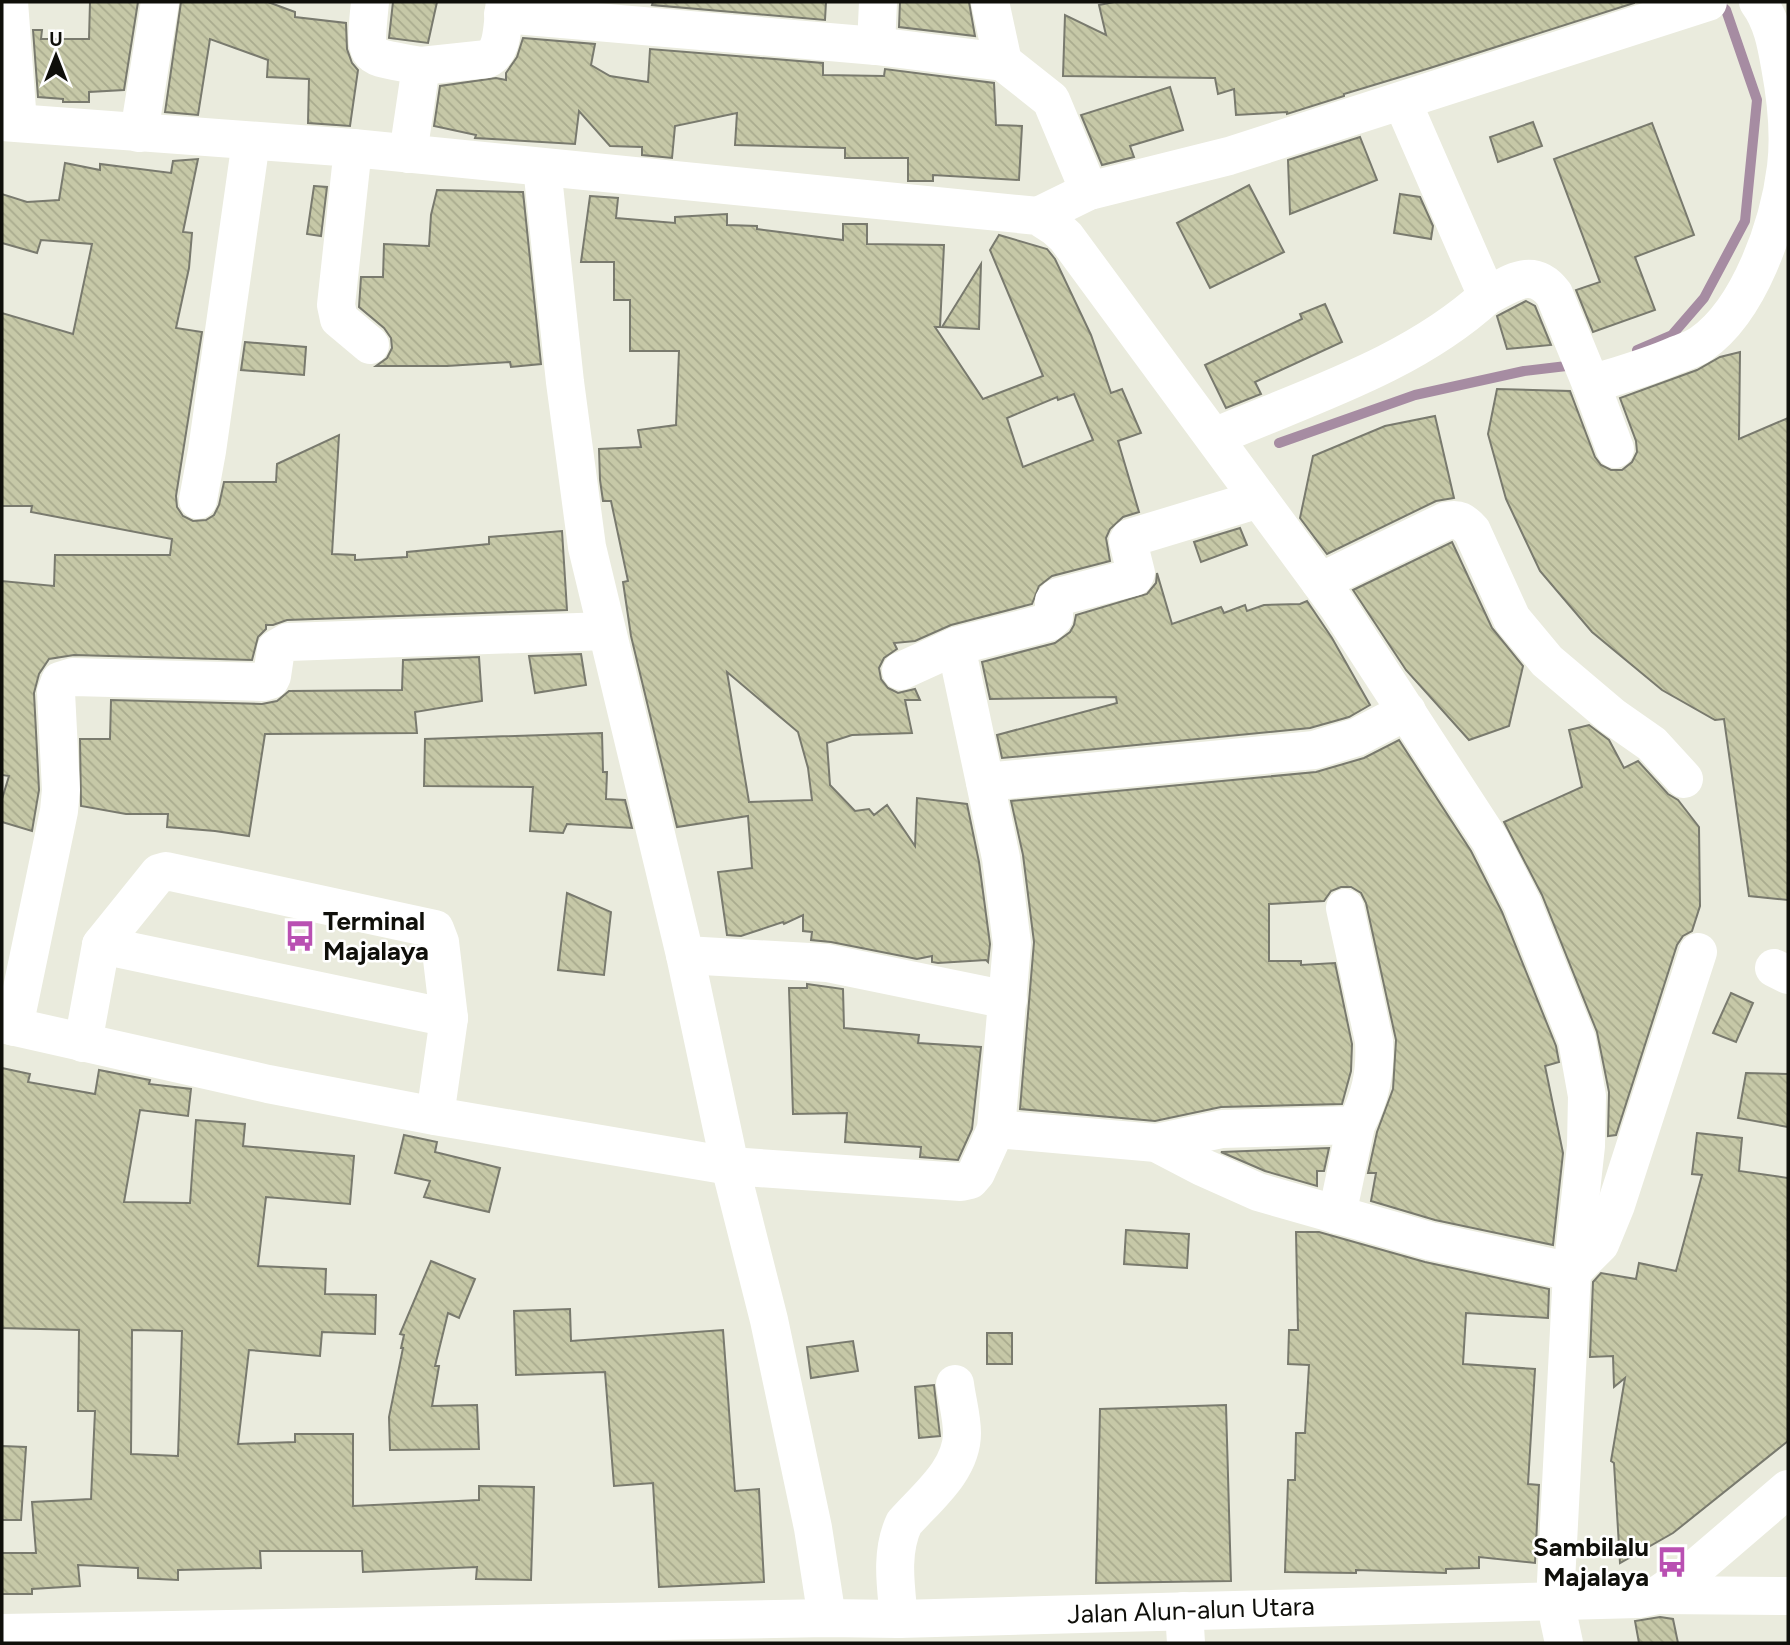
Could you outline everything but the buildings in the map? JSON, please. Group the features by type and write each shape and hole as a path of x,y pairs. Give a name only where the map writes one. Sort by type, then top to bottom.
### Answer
{"street":[{"path":"9,2 10,122 353,148 1038,216 1066,237 1320,582 1490,840 1522,903 1577,1040 1587,1097 1586,1146 1572,1272 1564,1643"},
{"path":"139,133 159,2"},
{"path":"370,2 366,42 369,51 377,58 422,66 487,59 493,56 499,44 504,8 768,38 876,46 1003,62 1051,100 1089,191"},
{"path":"876,46 878,2"},
{"path":"990,2 1003,62"},
{"path":"1586,369 1649,367 1700,344 1730,314 1753,281 1780,200 1787,163 1785,96 1781,70 1766,13 1758,2"},
{"path":"1038,216 1089,191 1229,156 1702,4"},
{"path":"408,154 422,66"},
{"path":"1402,101 1488,296"},
{"path":"198,500 208,451 251,141"},
{"path":"353,148 336,305 339,319 370,345"},
{"path":"542,167 564,371 587,547 685,955 730,1166 775,1346 813,1528 827,1618"},
{"path":"1214,436 1374,369 1422,345 1461,319 1488,296 1522,279 1538,279 1554,293 1586,369 1615,449"},
{"path":"901,671 956,646 1049,622 1054,617 1054,601 1057,597 1134,577 1136,573 1129,538 1259,499"},
{"path":"1320,582 1446,521 1464,521 1472,531 1511,619 1538,651 1612,716 1652,744 1684,779"},
{"path":"606,631 288,642 276,649 272,676 270,680 263,682 73,677 60,681 56,692 61,790 59,811 8,1025 268,1084 435,1116 730,1166 961,1182 970,1180 976,1174 996,1129 1012,944 1001,858 956,646"},
{"path":"985,782 1314,750 1357,737 1407,712"},
{"path":"83,1042 101,945 159,873 166,871 431,927 437,932 449,1018 435,1116"},
{"path":"1337,1215 1356,1125 1367,1104 1376,1062 1374,1041 1345,908"},
{"path":"101,945 449,1018"},
{"path":"1572,1272 1601,1244 1698,953"},
{"path":"685,955 827,963 1008,1000"},
{"path":"996,1129 1156,1143 1222,1129 1356,1125"},
{"path":"1156,1143 1258,1192 1430,1241 1572,1272"},
{"path":"899,1619 895,1572 900,1532 904,1523 951,1471 959,1454 962,1433 955,1384"},
{"path":"1649,1597 1699,1566 1788,1489"},
{"name":"Jalan Alun-alun Utara","path":"2,1633 333,1628 400,1634 827,1618 1185,1627 1563,1600 1788,1596"}],"waterway":[{"path":"1637,350 1672,335 1704,298 1745,221 1757,100 1726,10 1717,2"},
{"path":"1279,443 1415,395 1524,371 1575,365"}],"place":[{"name":"Terminal Majalaya","path":"300,936"},
{"name":"Sambilalu Majalaya","path":"1672,1562"}]}
